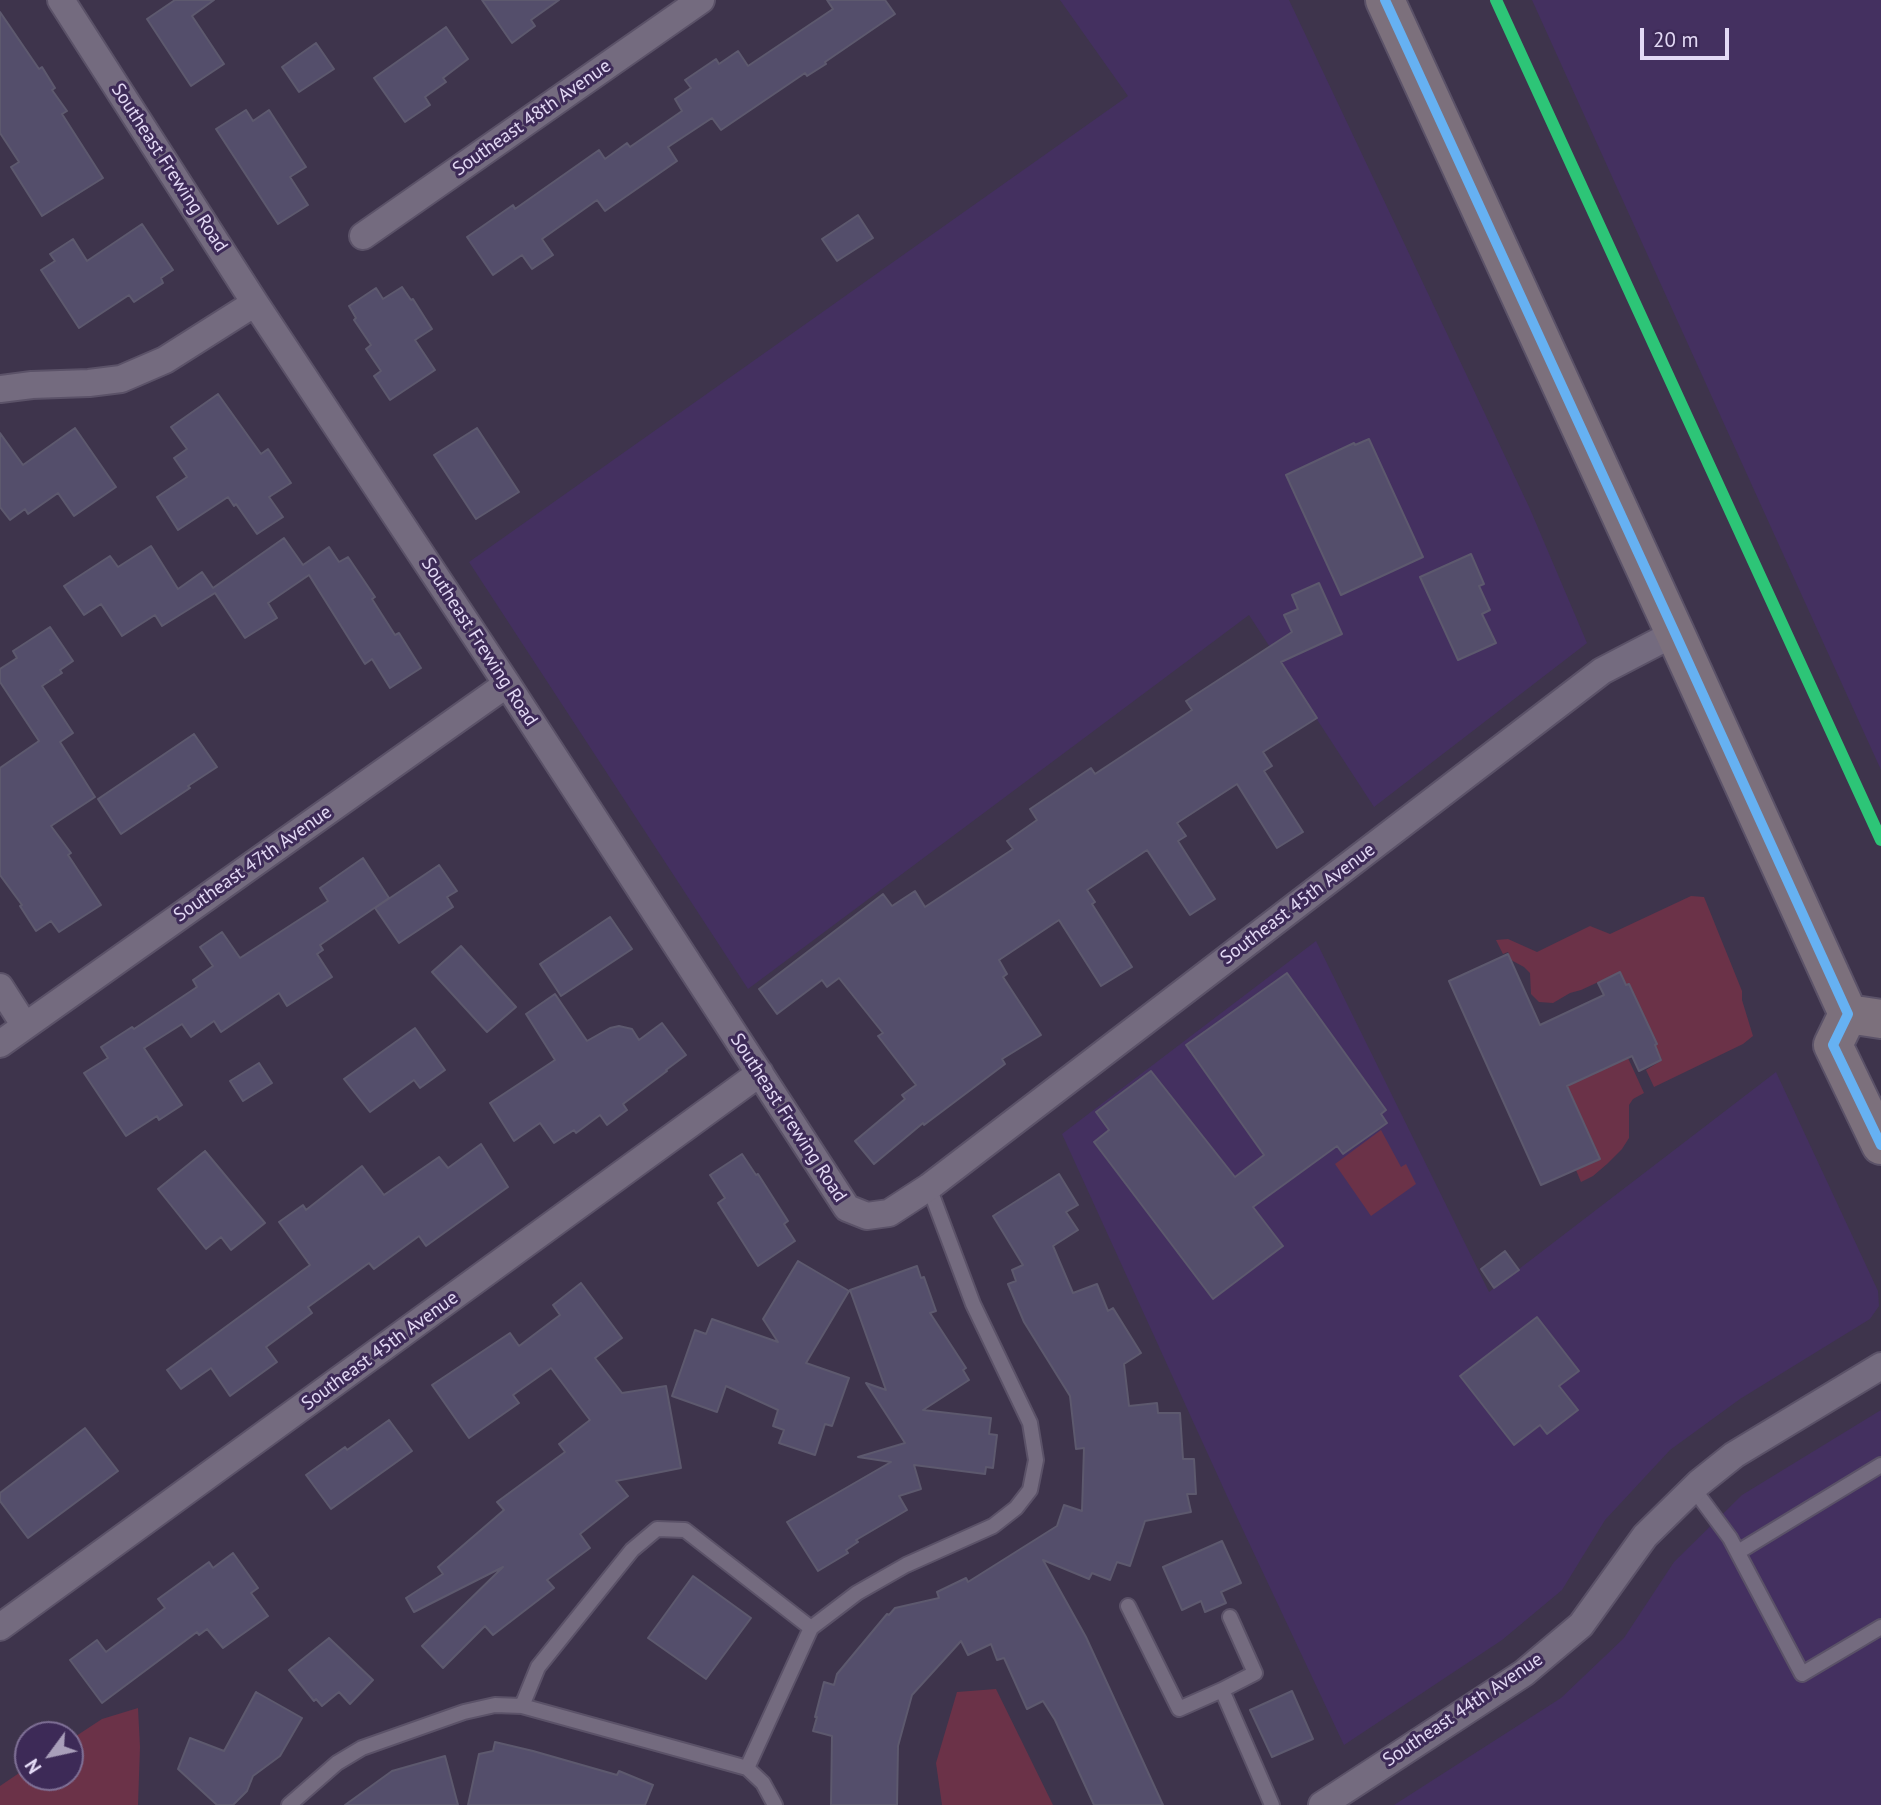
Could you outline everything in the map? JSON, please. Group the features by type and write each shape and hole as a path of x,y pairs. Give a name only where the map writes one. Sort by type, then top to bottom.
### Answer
{"main road":[{"path":"1385,0 1675,633 1864,1017 1833,1045 1881,1145"}],"street":[{"name":"Southeast Frewing Road","path":"61,0 255,303 507,684 847,1208 867,1216 890,1213 929,1187"},
{"name":"Southeast 48th Avenue","path":"363,236 701,0"},
{"path":"0,389 121,379 164,360 255,303"},
{"name":"Southeast 45th Avenue","path":"929,1187 1602,671 1675,633"},
{"name":"Southeast 47th Avenue","path":"0,1044 507,684"},
{"path":"0,987 25,1026"},
{"name":"Southeast 45th Avenue","path":"0,1627 760,1073"},
{"name":"Southeast 44th Avenue","path":"1322,1805 1524,1673 1581,1625 1645,1536 1693,1488 1734,1455 1881,1366"}],"lane":[{"path":"747,1768 811,1628 857,1593 894,1572 993,1526 1016,1508 1030,1490 1037,1460 1030,1423 973,1304 929,1187"},
{"path":"1738,1552 1881,1465"},
{"path":"1693,1488 1730,1538 1801,1674 1881,1627"},
{"path":"522,1706 538,1667 632,1550 657,1528 685,1530 811,1628"},
{"path":"1128,1606 1179,1709 1255,1672 1230,1617"},
{"path":"1222,1690 1272,1805"},
{"path":"289,1805 337,1763 362,1748 464,1712 495,1706 522,1706 747,1768 763,1783 775,1805"}],"shaded area":[{"path":"1060,0 1289,0 1530,509 1587,643 1374,807 1249,615 748,989 469,562 1128,96"},
{"path":"1532,0 1881,0 1881,770"},
{"path":"1691,896 1704,897 1742,991 1742,1000 1753,1036 1743,1044 1654,1087 1646,1070 1662,1060 1629,984 1626,984 1620,972 1553,1003 1539,1002 1531,994 1530,973 1511,960 1508,952 1503,954 1496,940 1508,939 1537,952 1590,926 1610,934"},
{"path":"1316,941 1489,1292 1776,1072 1878,1291 1879,1306 1870,1319 1740,1399 1670,1450 1605,1520 1562,1590 1502,1640 1344,1745 1062,1134"},
{"path":"1628,1058 1644,1093 1633,1099 1629,1105 1629,1138 1607,1164 1581,1182 1576,1170 1599,1159 1567,1086"},
{"path":"1381,1130 1401,1167 1406,1164 1416,1184 1371,1216 1335,1164"},
{"path":"1881,1410 1881,1805 1394,1805 1561,1698 1624,1638 1674,1562 1742,1495"},
{"path":"996,1689 1053,1805 942,1805 936,1763 957,1692"},
{"path":"138,1708 138,1805 0,1805 0,1786 14,1776 14,1791 84,1791 84,1731 102,1719"}],"building":[{"path":"175,0 214,0 192,16 224,64 191,86 147,19"},
{"path":"482,0 559,0 531,20 535,26 512,43"},
{"path":"827,0 885,0 895,14 825,62 826,64 807,76 805,73 721,130 712,118 668,147 677,161 605,211 597,200 542,239 553,255 532,269 522,255 493,275 467,237 513,205 515,209 599,150 605,159 627,143 630,147 682,111 675,99 691,88 685,80 716,59 719,64 738,51 748,66 833,9"},
{"path":"0,12 39,69 42,67 55,88 52,90 67,111 62,114 103,178 42,216 11,167 19,162 0,133"},
{"path":"446,27 468,59 443,78 446,82 425,97 430,105 405,122 374,78"},
{"path":"316,43 334,69 299,92 282,67"},
{"path":"246,110 253,121 269,110 306,167 290,177 308,205 278,224 216,129"},
{"path":"858,215 873,238 837,261 822,239"},
{"path":"142,224 173,270 161,278 163,283 134,302 129,295 79,328 41,270 55,261 50,254 73,239 87,261"},
{"path":"402,287 432,329 415,340 435,370 390,400 374,376 381,371 366,349 371,345 354,320 356,318 349,306 376,288 383,299"},
{"path":"218,394 261,454 268,449 291,483 269,497 283,517 257,534 228,497 178,530 157,497 187,477 174,458 187,449 171,427"},
{"path":"75,428 116,487 74,516 58,493 28,514 25,509 10,520 0,507 0,433 23,465"},
{"path":"477,428 519,492 476,519 434,455"},
{"path":"1369,439 1423,557 1341,595 1286,475 1354,443 1355,445"},
{"path":"284,538 303,565 329,547 339,562 348,557 375,597 372,599 395,635 399,633 421,668 390,688 372,659 365,664 309,575 268,603 277,618 245,638 215,593 162,626 155,615 122,636 101,604 84,615 64,586 110,556 118,567 151,546 178,589 202,572 213,588"},
{"path":"1471,554 1484,584 1479,586 1490,610 1482,614 1496,643 1458,660 1420,577"},
{"path":"1319,583 1342,634 1281,662 1317,718 1263,752 1272,766 1264,771 1303,832 1277,848 1237,784 1177,823 1186,836 1178,841 1215,899 1190,915 1147,850 1087,890 1095,902 1092,904 1132,967 1101,986 1059,920 999,960 1007,974 1003,977 1041,1035 1002,1059 1005,1064 924,1125 923,1123 874,1164 855,1141 905,1099 902,1095 916,1085 878,1036 883,1033 839,978 827,987 822,980 777,1014 759,989 883,894 892,906 915,891 925,907 1013,849 1007,841 1037,820 1030,809 1091,768 1095,774 1192,710 1186,701 1292,632 1284,615 1298,609 1292,595"},
{"path":"50,627 73,661 60,670 62,673 42,686 73,733 60,742 95,797 51,826 71,853 68,855 101,905 59,932 51,921 36,931 20,906 22,905 0,875 0,768 39,741 0,682 0,669 17,658 13,651"},
{"path":"194,734 217,767 121,834 98,799"},
{"path":"363,858 389,898 320,945 323,950 317,954 332,977 287,1006 279,993 221,1032 214,1021 191,1037 182,1024 144,1048 182,1105 159,1120 157,1116 126,1136 84,1073 108,1058 101,1047 132,1027 134,1029 197,987 193,980 213,966 200,947 222,932 240,958 328,901 320,888"},
{"path":"439,865 457,891 447,897 453,907 399,943 375,908"},
{"path":"610,917 632,949 561,996 540,964"},
{"path":"461,946 516,1007 487,1032 432,972"},
{"path":"1508,954 1540,1025 1604,995 1598,983 1620,972 1626,985 1629,984 1657,1044 1655,1045 1661,1060 1639,1071 1632,1056 1567,1086 1600,1159 1541,1185 1449,981"},
{"path":"1287,973 1386,1110 1381,1114 1387,1123 1343,1154 1337,1146 1253,1207 1283,1246 1213,1299 1094,1142 1109,1130 1096,1112 1151,1071 1235,1177 1264,1155 1186,1045"},
{"path":"555,994 587,1041 619,1026 632,1029 639,1040 662,1023 686,1055 623,1104 627,1110 607,1125 600,1115 576,1133 574,1130 554,1143 540,1123 514,1141 490,1103 555,1060 526,1014"},
{"path":"415,1028 445,1070 420,1088 414,1080 370,1112 344,1079"},
{"path":"259,1063 272,1083 243,1101 230,1081"},
{"path":"481,1144 508,1187 426,1246 419,1236 374,1269 369,1263 308,1307 312,1313 266,1347 277,1362 230,1396 211,1368 181,1389 167,1370 310,1265 279,1222 303,1205 306,1210 362,1166 384,1195 439,1157 448,1168"},
{"path":"205,1151 265,1223 231,1250 221,1237 206,1249 158,1189"},
{"path":"742,1154 788,1221 784,1224 795,1241 758,1266 718,1203 725,1198 710,1175"},
{"path":"1059,1174 1078,1205 1066,1212 1078,1230 1053,1246 1073,1293 1097,1284 1108,1311 1113,1308 1141,1353 1124,1364 1129,1406 1157,1403 1158,1413 1180,1413 1183,1459 1194,1459 1196,1494 1187,1494 1191,1512 1145,1521 1130,1566 1117,1562 1110,1580 1092,1573 1089,1579 1043,1560 1086,1637 1163,1805 1094,1805 1055,1720 1043,1701 1027,1709 1004,1658 997,1660 991,1644 968,1655 961,1641 912,1695 898,1746 897,1805 831,1805 832,1736 813,1731 824,1682 834,1685 837,1674 895,1608 939,1598 937,1592 966,1578 968,1582 1057,1526 1064,1505 1082,1511 1084,1448 1076,1449 1070,1396 1024,1322 1008,1284 1016,1281 1012,1270 1023,1265 993,1216"},
{"path":"1505,1251 1519,1270 1494,1288 1481,1269"},
{"path":"798,1261 849,1291 806,1363 849,1378 832,1426 825,1424 815,1455 779,1443 784,1430 773,1426 778,1410 726,1386 717,1412 672,1396 695,1330 706,1334 712,1319 778,1342 763,1319"},
{"path":"917,1266 921,1278 924,1277 936,1311 930,1313 966,1368 963,1370 969,1380 923,1410 991,1418 989,1434 997,1435 993,1468 986,1467 985,1474 914,1465 921,1489 899,1496 907,1510 856,1540 858,1542 846,1550 848,1553 818,1571 787,1522 891,1462 858,1457 905,1443 866,1383 886,1390 850,1290"},
{"path":"581,1283 622,1338 595,1358 622,1393 666,1386 681,1468 616,1481 628,1496 580,1534 590,1548 547,1580 554,1588 493,1635 485,1626 443,1668 422,1646 503,1567 414,1612 406,1598 443,1574 438,1567 504,1510 497,1502 565,1452 559,1444 590,1420 551,1368 513,1395 519,1403 469,1438 432,1385 510,1333 519,1346 560,1315 553,1305"},
{"path":"1537,1317 1579,1371 1559,1386 1578,1410 1547,1434 1540,1425 1514,1445 1460,1376"},
{"path":"389,1420 412,1451 331,1509 306,1475"},
{"path":"85,1428 118,1471 28,1538 0,1501 0,1493"},
{"path":"1222,1541 1241,1583 1221,1592 1226,1603 1205,1612 1201,1601 1182,1610 1163,1567"},
{"path":"233,1553 258,1588 251,1593 268,1616 223,1648 207,1629 199,1635 197,1632 102,1703 70,1660 97,1640 106,1652 165,1608 158,1599 209,1562 213,1568"},
{"path":"693,1576 751,1618 706,1679 648,1638"},
{"path":"329,1638 373,1680 350,1704 339,1692 322,1706 316,1699 314,1701 289,1670"},
{"path":"1292,1691 1313,1739 1272,1757 1250,1710"},
{"path":"256,1692 302,1718 280,1756 253,1776 247,1791 233,1805 217,1805 178,1769 190,1738 224,1751"},
{"path":"495,1742 617,1775 619,1771 653,1785 645,1805 468,1805 479,1754 493,1751"},
{"path":"445,1756 458,1805 345,1805 392,1771"}],"transit line":[{"path":"1385,0 1848,1014 1833,1045 1881,1145"},
{"path":"1496,0 1881,840"}]}
